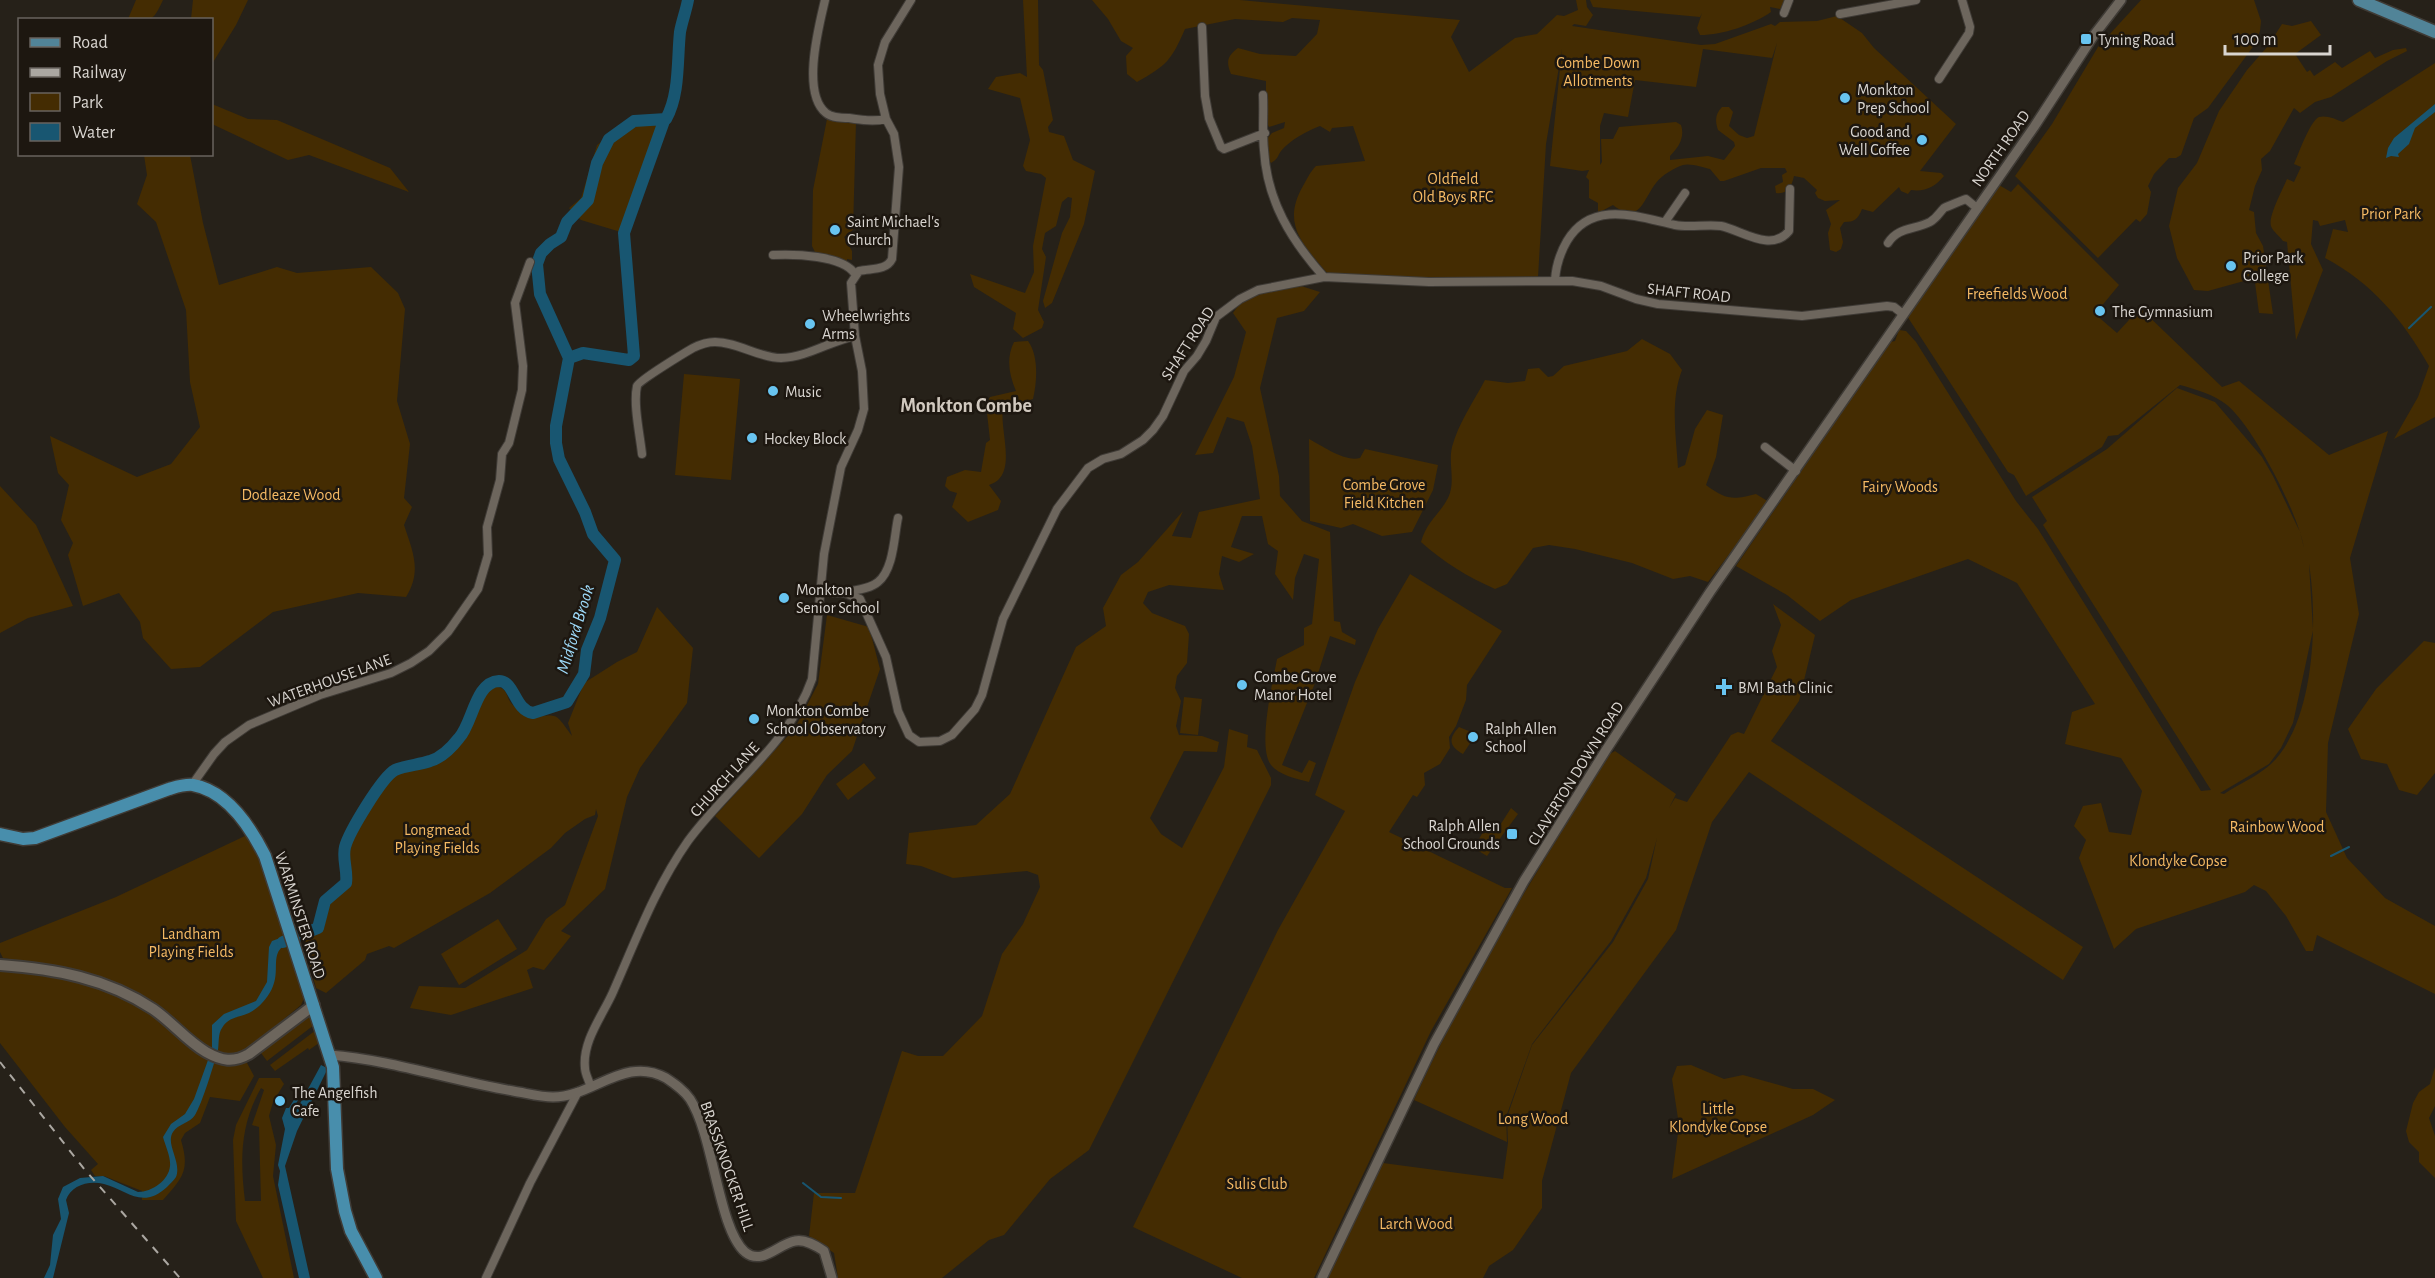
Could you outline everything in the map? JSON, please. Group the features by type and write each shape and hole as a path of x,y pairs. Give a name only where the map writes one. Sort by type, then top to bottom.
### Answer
{"highway":[{"name":"WARMINSTER ROAD","path":"192,785 213,793 240,816 256,837 265,856 314,1005 335,1060 336,1154 342,1200 351,1231 376,1278"},
{"path":"0,834 23,839 35,838 169,789 192,785"}],"main road":[{"path":"2359,0 2435,32"},
{"path":"0,965 64,972 112,987 152,1009 214,1056 237,1060 249,1054 314,1005"}],"street":[{"path":"825,0 813,61 813,75 820,105 831,116 873,121 886,119"},
{"path":"773,255 792,254 824,259 847,266 855,274 888,266 892,259 900,167 894,134 886,119 878,79 880,52 911,0"},
{"path":"1784,13 1789,0"},
{"path":"1840,14 1916,0"},
{"path":"1939,79 1969,33 1970,27 1962,0"},
{"name":"NORTH ROAD","path":"1903,314 2034,127 2094,35 2121,0"},
{"path":"1202,27 1204,96 1209,118 1221,147 1224,149 1265,133"},
{"path":"1263,95 1265,167 1269,188 1280,218 1301,252 1324,277"},
{"path":"1555,280 1557,264 1568,239 1583,222 1595,217 1618,214 1640,216 1682,226 1722,226 1764,240 1782,238 1790,227 1790,189"},
{"path":"1665,222 1685,193"},
{"path":"1887,243 1895,234 1932,221 1947,206 1956,205 1966,199 1977,208"},
{"name":"WATERHOUSE LANE","path":"192,785 213,754 225,742 249,725 320,695 391,673 429,651 448,632 478,589 488,555 487,527 500,480 502,454 509,443 522,390 523,366 515,303 530,262"},
{"name":"CHURCH LANE","path":"590,1085 585,1068 592,1032 610,999 651,901 688,841 710,813 782,735 807,694 815,666 824,554 838,480 864,409 862,371 855,336 851,288 855,274"},
{"name":"SHAFT ROAD","path":"845,593 856,597 863,604 886,657 898,711 909,735 919,742 940,741 951,735 975,709 982,695 1003,619 1057,509 1082,474 1094,463 1121,454 1143,440 1153,430 1163,416 1173,390 1184,371 1197,356 1216,317 1222,311 1258,290 1324,277 1429,282 1555,280 1601,285 1636,299 1658,304 1802,316 1887,306 1894,307 1903,314"},
{"name":"CLAVERTON DOWN ROAD","path":"1322,1278 1434,1044 1524,881 1683,634 1903,314"},
{"path":"642,454 637,412 637,385 694,347 715,342 735,344 779,358 814,352 855,336"},
{"path":"1766,447 1796,471"},
{"path":"821,591 845,593 877,584 884,576 888,566 898,518"},
{"name":"BRASSKNOCKER HILL","path":"335,1060 360,1058 474,1085 552,1097 578,1092 590,1085 634,1071 663,1076 684,1092 699,1116 728,1219 739,1245 751,1256 761,1256 797,1240 808,1242 824,1251 832,1278"},
{"path":"486,1278 530,1183 578,1092"}],"green space":[{"path":"136,0 163,0 151,18 128,18"},
{"path":"193,0 248,0 213,62 213,18 191,18"},
{"path":"1023,0 1038,0 1039,65 1043,70 1053,120 1048,127 1049,132 1064,136 1073,160 1095,171 1084,224 1052,303 1045,308 1043,301 1062,233 1070,217 1072,198 1068,197 1062,202 1056,226 1045,233 1042,249 1046,257 1038,310 1044,322 1042,328 1023,338 1013,329 1016,313 974,287 970,274 1025,293 1034,272 1033,246 1046,178 1041,174 1026,171 1023,166 1030,140 1020,98 988,89 996,77 1020,73 1027,77"},
{"path":"1092,0 1240,0 1460,20 1451,37 1469,72 1515,38 1537,34 1557,15 1564,16 1578,10 1576,0 1586,0 1587,7 1593,15 1586,26 1574,24 1572,26 1701,45 1715,44 1771,24 1775,26 1780,22 1817,21 1837,16 1862,33 1874,48 1956,124 1920,171 1941,173 1944,176 1941,180 1929,188 1911,190 1908,194 1901,191 1899,187 1873,212 1862,209 1856,219 1844,222 1840,228 1843,242 1841,249 1836,252 1830,250 1828,233 1831,224 1826,210 1840,200 1825,201 1818,198 1815,193 1817,190 1804,178 1794,176 1791,186 1786,191 1776,193 1775,186 1783,182 1782,175 1787,172 1785,168 1761,168 1720,181 1710,169 1683,165 1668,172 1659,180 1644,203 1635,211 1629,213 1613,205 1598,213 1598,203 1589,198 1589,180 1586,177 1589,170 1550,166 1562,49 1546,144 1538,277 1400,277 1328,274 1303,243 1295,223 1294,212 1303,186 1316,166 1365,161 1353,126 1332,128 1330,132 1320,126 1315,128 1289,143 1271,163 1268,159 1266,140 1272,133 1284,128 1285,122 1269,127 1266,121 1266,81 1231,74 1228,66 1230,57 1238,48 1260,54 1296,56 1317,34 1320,20 1292,18 1283,22 1235,19 1185,29 1167,61 1137,82 1127,74 1126,56 1133,48 1121,41 1108,19","holes":["1777,43 1754,136 1747,138 1739,135 1729,126 1733,112 1729,107 1722,107 1718,112 1716,124 1718,130 1734,142 1735,146 1724,160 1708,156 1670,160 1670,156 1682,138 1681,125 1676,122 1619,127 1613,139 1601,139 1602,162 1600,165 1600,126 1604,113 1628,117 1635,80 1696,87 1703,49 1772,58"]},
{"path":"1590,0 1785,0 1780,9 1770,7 1771,12 1746,25 1728,31 1700,35 1697,28 1702,13 1700,17 1593,7"},
{"path":"2141,0 2254,0 2261,21 2260,31 2255,44 2208,108 2194,118 2181,155 2169,158 2154,174 2148,186 2151,192 2147,214 2140,222 2136,219 2098,258 2015,176 2052,124 2098,47"},
{"path":"2311,21 2321,35 2295,54 2307,72 2310,70 2314,76 2335,62 2342,68 2370,51 2375,58 2393,50 2406,48 2407,51 2387,61 2331,97 2315,102 2300,113 2294,108 2270,151 2261,159 2262,170 2249,210 2254,212 2256,233 2263,246 2273,314 2259,313 2254,275 2248,276 2244,281 2208,291 2194,290 2177,258 2169,226 2178,188 2197,163 2219,111 2247,70 2268,46 2282,24 2292,26"},
{"name":"Prior Park","path":"2435,63 2435,417 2394,439 2418,397 2429,366 2408,333 2385,304 2357,279 2325,258 2333,229 2348,232 2345,220 2320,226 2318,221 2313,220 2311,244 2323,270 2296,340 2287,242 2283,241 2273,230 2271,222 2287,179 2294,182 2301,167 2294,164 2308,131 2319,117 2343,122"},
{"path":"213,104 248,119 277,120 390,168 409,192 309,155 288,160 213,124"},
{"path":"827,119 856,122 853,230 844,237 852,251 852,260 847,259 847,263 816,254 812,246 813,190"},
{"path":"664,121 624,233 581,220 569,208 581,198 597,145 617,130"},
{"name":"Dodleaze Wood","path":"144,156 190,156 203,223 219,285 277,267 297,273 371,267 398,293 405,309 397,401 410,444 404,498 412,507 404,525 413,553 415,570 411,588 406,597 358,593 273,612 200,667 171,669 143,638 140,622 119,593 83,606 68,555 73,543 61,520 69,485 58,473 50,436 137,477 171,464 200,427 190,382 186,310 156,222 137,204 147,175"},
{"path":"2018,184 2119,285 2095,314 2117,333 2140,308 2222,387 2239,381 2329,455 2388,431 2350,558 2359,614 2328,743 2326,812 2347,858 2385,898 2435,926 2435,994 2317,935 2313,951 2306,951 2286,916 2266,891 2254,885 2245,892 2136,929 2114,949 2079,858 2086,840 2074,826 2083,806 2101,803 2109,832 2131,835 2142,791 2121,758 2065,744 2072,712 2095,704 2017,583 1968,559 1851,600 1820,621 1787,595 1736,566 1890,342 1895,341 1899,330 1906,331 1916,342 2016,501 2038,529 2201,791 2211,790 2043,525 2047,521 2032,497 2107,449 2177,388 2215,402 2262,457 2299,531 2294,515 2273,472 2238,416 2217,398 2180,385 2118,435 2108,436 2102,447 2026,496 1907,316 1999,185 2011,192","holes":["2309,564 2313,613 2313,627","2313,631 2310,669 2297,723 2286,746 2266,768 2224,794 2220,793 2269,764 2281,748 2293,723"]},
{"path":"1301,286 1320,292 1304,311 1277,318 1260,388 1279,476 1280,496 1302,521 1330,532 1334,621 1340,622 1342,632 1356,640 1355,645 1330,636 1315,683 1282,765 1302,773 1309,760 1316,763 1309,782 1283,774 1274,768 1267,756 1265,744 1277,659 1304,645 1304,628 1312,624 1319,559 1304,554 1295,578 1293,600 1275,574 1278,551 1268,544 1262,516 1242,516 1231,547 1254,554 1239,562 1222,556 1219,574 1224,590 1169,585 1148,592 1143,603 1152,613 1185,626 1189,634 1187,663 1177,676 1175,688 1181,701 1176,726 1179,735 1202,736 1219,742 1217,752 1184,751 1150,818 1161,834 1182,848 1224,767 1229,729 1248,735 1247,747 1257,750 1271,778 1271,785 1089,1150 1050,1179 1004,1235 989,1240 942,1278 838,1278 834,1253 809,1236 814,1193 855,1193 902,1051 918,1056 943,1056 982,1016 1002,954 1023,924 1040,887 1038,875 1027,871 953,878 921,866 906,864 909,833 976,825 1010,794 1076,647 1106,626 1103,608 1121,575 1138,562 1183,511 1172,536 1191,538 1199,512 1260,499 1252,446 1244,422 1227,417 1213,453 1195,455 1234,377 1246,332 1233,313 1243,299 1272,290"},
{"path":"1642,339 1670,354 1682,370 1675,406 1678,468 1685,465 1695,429 1707,410 1723,415 1716,457 1706,485 1725,496 1735,498 1756,494 1769,502 1708,582 1690,576 1673,579 1632,563 1549,545 1533,548 1507,584 1495,589 1456,569 1421,542 1426,529 1448,498 1451,486 1452,447 1462,421 1485,380 1508,383 1525,381 1528,369 1539,368 1548,377 1553,376 1564,366 1627,351"},
{"path":"1028,341 1035,361 1036,377 1033,399 1026,401 1018,411 1003,408 1006,463 998,480 989,485 1001,501 998,510 968,522 952,507 957,493 945,486 947,477 965,470 981,472 986,443 990,440 986,404 990,397 1016,391 1010,373 1010,354 1014,342"},
{"path":"684,374 740,379 731,480 675,475"},
{"name":"Combe Grove Field Kitchen","path":"1309,439 1347,458 1360,458 1365,449 1438,465 1433,490 1412,532 1382,536 1353,524 1341,528 1310,521"},
{"path":"0,486 36,525 73,606 28,618 0,633"},
{"name":"Sulis Club","path":"1410,574 1502,631 1467,685 1466,700 1449,737 1450,748 1440,764 1424,773 1425,785 1417,797 1413,795 1389,832 1505,888 1512,888 1431,1031 1314,1278 1242,1278 1133,1227 1278,930 1345,811 1315,795 1355,682 1378,629"},
{"path":"1773,604 1815,635 1799,701 1771,741 2083,947 2063,980 1749,772 1712,822 1676,930 1571,1073 1542,1181 1542,1208 1513,1250 1489,1266 1483,1278 1328,1278 1383,1163 1503,1179 1508,1143 1507,1117 1532,1045 1613,942 1648,879 1657,838 1646,878 1611,941 1532,1044 1506,1117 1507,1142 1414,1100 1435,1055 1481,967 1531,881 1610,754 1615,751 1676,794 1669,808 1675,798 1687,802 1731,735 1738,732 1744,734 1777,667 1772,651 1781,625"},
{"name":"Longmead Playing Fields","path":"657,607 693,648 687,703 640,768 627,797 605,889 561,931 571,936 544,970 533,967 527,970 533,988 451,1015 410,1008 419,986 465,988 527,950 546,919 565,905 598,816 596,809 595,815 565,833 551,848 490,893 394,948 389,946 367,954 365,960 326,993 316,988 303,940 324,928 329,902 352,879 347,856 349,841 358,822 390,773 432,762 449,752 465,734 483,698 493,688 498,687 504,690 509,701 530,717 555,716 572,736 568,723 584,683 637,652"},
{"path":"827,615 869,627 880,669 852,751 827,775 802,814 759,858 715,816 795,728 818,684"},
{"path":"2424,641 2435,643 2435,773 2417,795 2399,790 2387,764 2361,759 2348,729 2376,689"},
{"path":"1184,697 1202,699 1198,735 1180,733"},
{"path":"1459,727 1476,734 1463,754 1455,748 1452,742 1453,735"},
{"path":"864,763 876,778 848,800 836,784"},
{"path":"1511,808 1518,814 1487,856 1477,850 1476,844 1483,832 1486,833 1491,826 1497,830"},
{"name":"Landham Playing Fields","path":"247,835 258,851 305,996 301,1005 244,1052 224,1054 215,1051 140,996 107,981 39,963 3,958 0,952 0,943 116,897"},
{"path":"498,919 517,949 459,985 441,954"},
{"path":"0,969 76,977 121,995 156,1015 206,1056 225,1065 246,1061 254,1076 240,1101 210,1097 200,1123 185,1133 181,1140 185,1159 183,1173 176,1186 163,1200 142,1200 142,1191 104,1176 95,1176 91,1170 98,1164 65,1127 0,1043"},
{"path":"304,1017 311,1017 314,1025 267,1061 261,1053"},
{"path":"316,1030 319,1043 275,1071 270,1065"},
{"name":"Little Klondyke Copse","path":"1691,1065 1724,1079 1743,1075 1793,1089 1813,1089 1835,1100 1813,1115 1672,1179 1679,1125 1672,1079 1677,1066"},
{"path":"2435,1067 2435,1106 2429,1118 2435,1136 2435,1178 2419,1162 2419,1152 2409,1142 2406,1131 2413,1103 2419,1092 2430,1084"},
{"path":"259,1078 280,1078 284,1084 273,1102 269,1116 276,1145 273,1176 294,1278 263,1278 236,1221 233,1140 236,1125","holes":["261,1088 264,1090 252,1125 259,1127 261,1201 245,1201 242,1171 245,1129 254,1102"]}],"water":[{"path":"2435,104 2435,112 2415,128 2409,144 2398,154 2399,157 2386,158 2388,148 2394,138"},
{"path":"291,934 293,941 280,949 277,954 275,979 266,998 253,1011 228,1021 221,1030 218,1050 198,1110 193,1118 175,1129 171,1137 177,1165 176,1177 158,1194 142,1198 98,1183 87,1183 76,1187 66,1200 69,1213 53,1278 44,1278 50,1265 53,1235 61,1219 58,1199 63,1187 80,1178 103,1176 138,1192 149,1190 167,1176 170,1162 163,1137 171,1124 185,1114 194,1099 212,1049 212,1025 224,1014 256,1001 267,982 269,947 272,941"},
{"path":"321,1065 327,1068 326,1072 297,1131 285,1166 310,1278 299,1278 278,1185 280,1171 278,1165 285,1129 282,1118 286,1108 289,1108 295,1098 298,1100 293,1110 296,1111"}],"waterway":[{"name":"Midford Brook","path":"283,942 318,928 325,901 346,883 344,852 348,840 382,783 395,770 434,760 450,748 464,731 475,704 485,688 491,683 504,682 522,707 533,713 567,702 584,674 587,650 600,618 615,560 593,534 559,459 556,426 569,358 540,294 537,264 541,253 561,237 567,222 588,200 597,163 609,139 634,121 666,119 674,99 680,32 688,0"},
{"name":"Midford Brook","path":"569,358 583,353 629,360 634,356 624,233 664,121"},
{"path":"2409,328 2431,307"},
{"path":"2331,856 2349,847"},
{"path":"803,1183 821,1197 841,1198"}],"railway":[{"path":"0,1062 85,1170 180,1278"}],"place":[{"name":"Tyning Road","path":"2086,39"},
{"name":"Monkton Prep School","path":"1845,98"},
{"name":"Good and Well Coffee","path":"1922,140"},
{"name":"Saint Michael's Church","path":"835,230"},
{"name":"Prior Park College","path":"2231,266"},
{"name":"The Gymnasium","path":"2100,311"},
{"name":"Wheelwrights Arms","path":"810,324"},
{"name":"Music","path":"773,391"},
{"name":"Hockey Block","path":"752,438"},
{"name":"Monkton Senior School","path":"784,598"},
{"name":"Combe Grove Manor Hotel","path":"1242,685"},
{"name":"BMI Bath Clinic","path":"1724,687"},
{"name":"Monkton Combe School Observatory","path":"754,719"},
{"name":"Ralph Allen School","path":"1473,737"},
{"name":"Ralph Allen School Grounds","path":"1512,834"},
{"name":"The Angelfish Cafe","path":"280,1101"}],"district":[{"name":"Monkton Combe","path":"966,405"}],"park label":[{"name":"Combe Down Allotments","path":"1598,71"},
{"name":"Oldfield Old Boys RFC","path":"1453,187"},
{"name":"Freefields Wood","path":"2017,293"},
{"name":"Fairy Woods","path":"1900,486"},
{"name":"Rainbow Wood","path":"2277,826"},
{"name":"Klondyke Copse","path":"2178,860"},
{"name":"Long Wood","path":"1533,1118"},
{"name":"Larch Wood","path":"1416,1223"}]}
